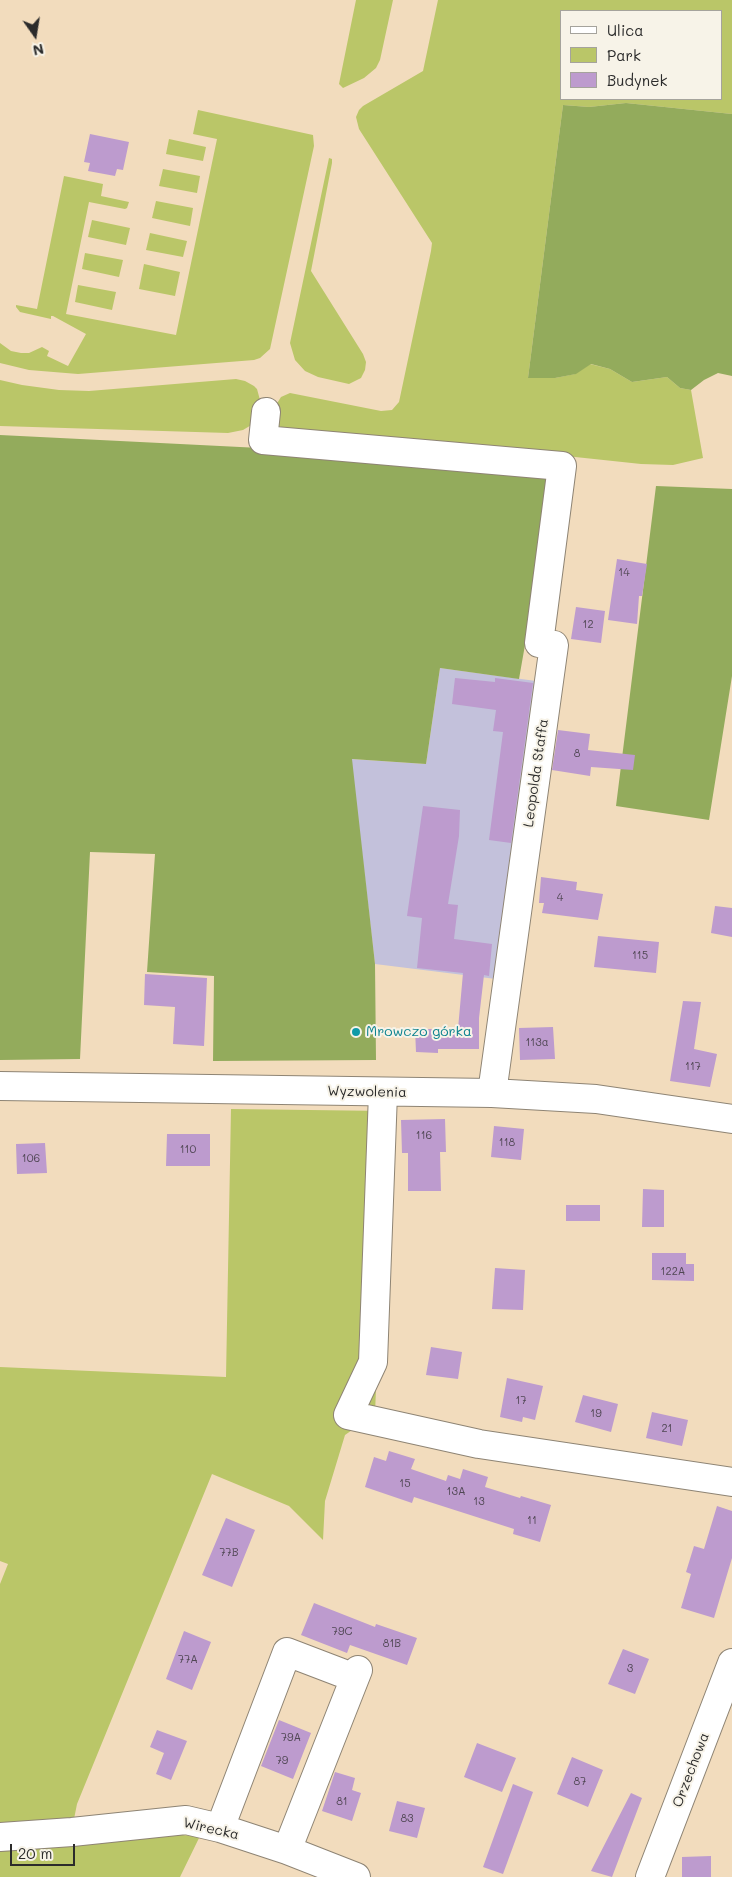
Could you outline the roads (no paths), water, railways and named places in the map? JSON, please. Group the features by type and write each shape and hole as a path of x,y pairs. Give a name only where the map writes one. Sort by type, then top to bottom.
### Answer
{"street":[{"name":"Leopolda Staffa","path":"266,412 263,440 562,466 539,643 554,645 492,1093"},
{"name":"Wyzwolenia","path":"0,1086 383,1093 492,1093 596,1099 732,1119"},
{"path":"383,1093 373,1362 348,1415 479,1444 732,1482"},
{"path":"220,1828 287,1652 350,1671 287,1850"},
{"name":"Orzechowa","path":"650,1877 732,1663"},
{"name":"Wirecka","path":"0,1837 72,1832 186,1820 220,1828 287,1850 356,1877"}],"place":[{"name":"Mrowczo górka","path":"356,1032"}]}
